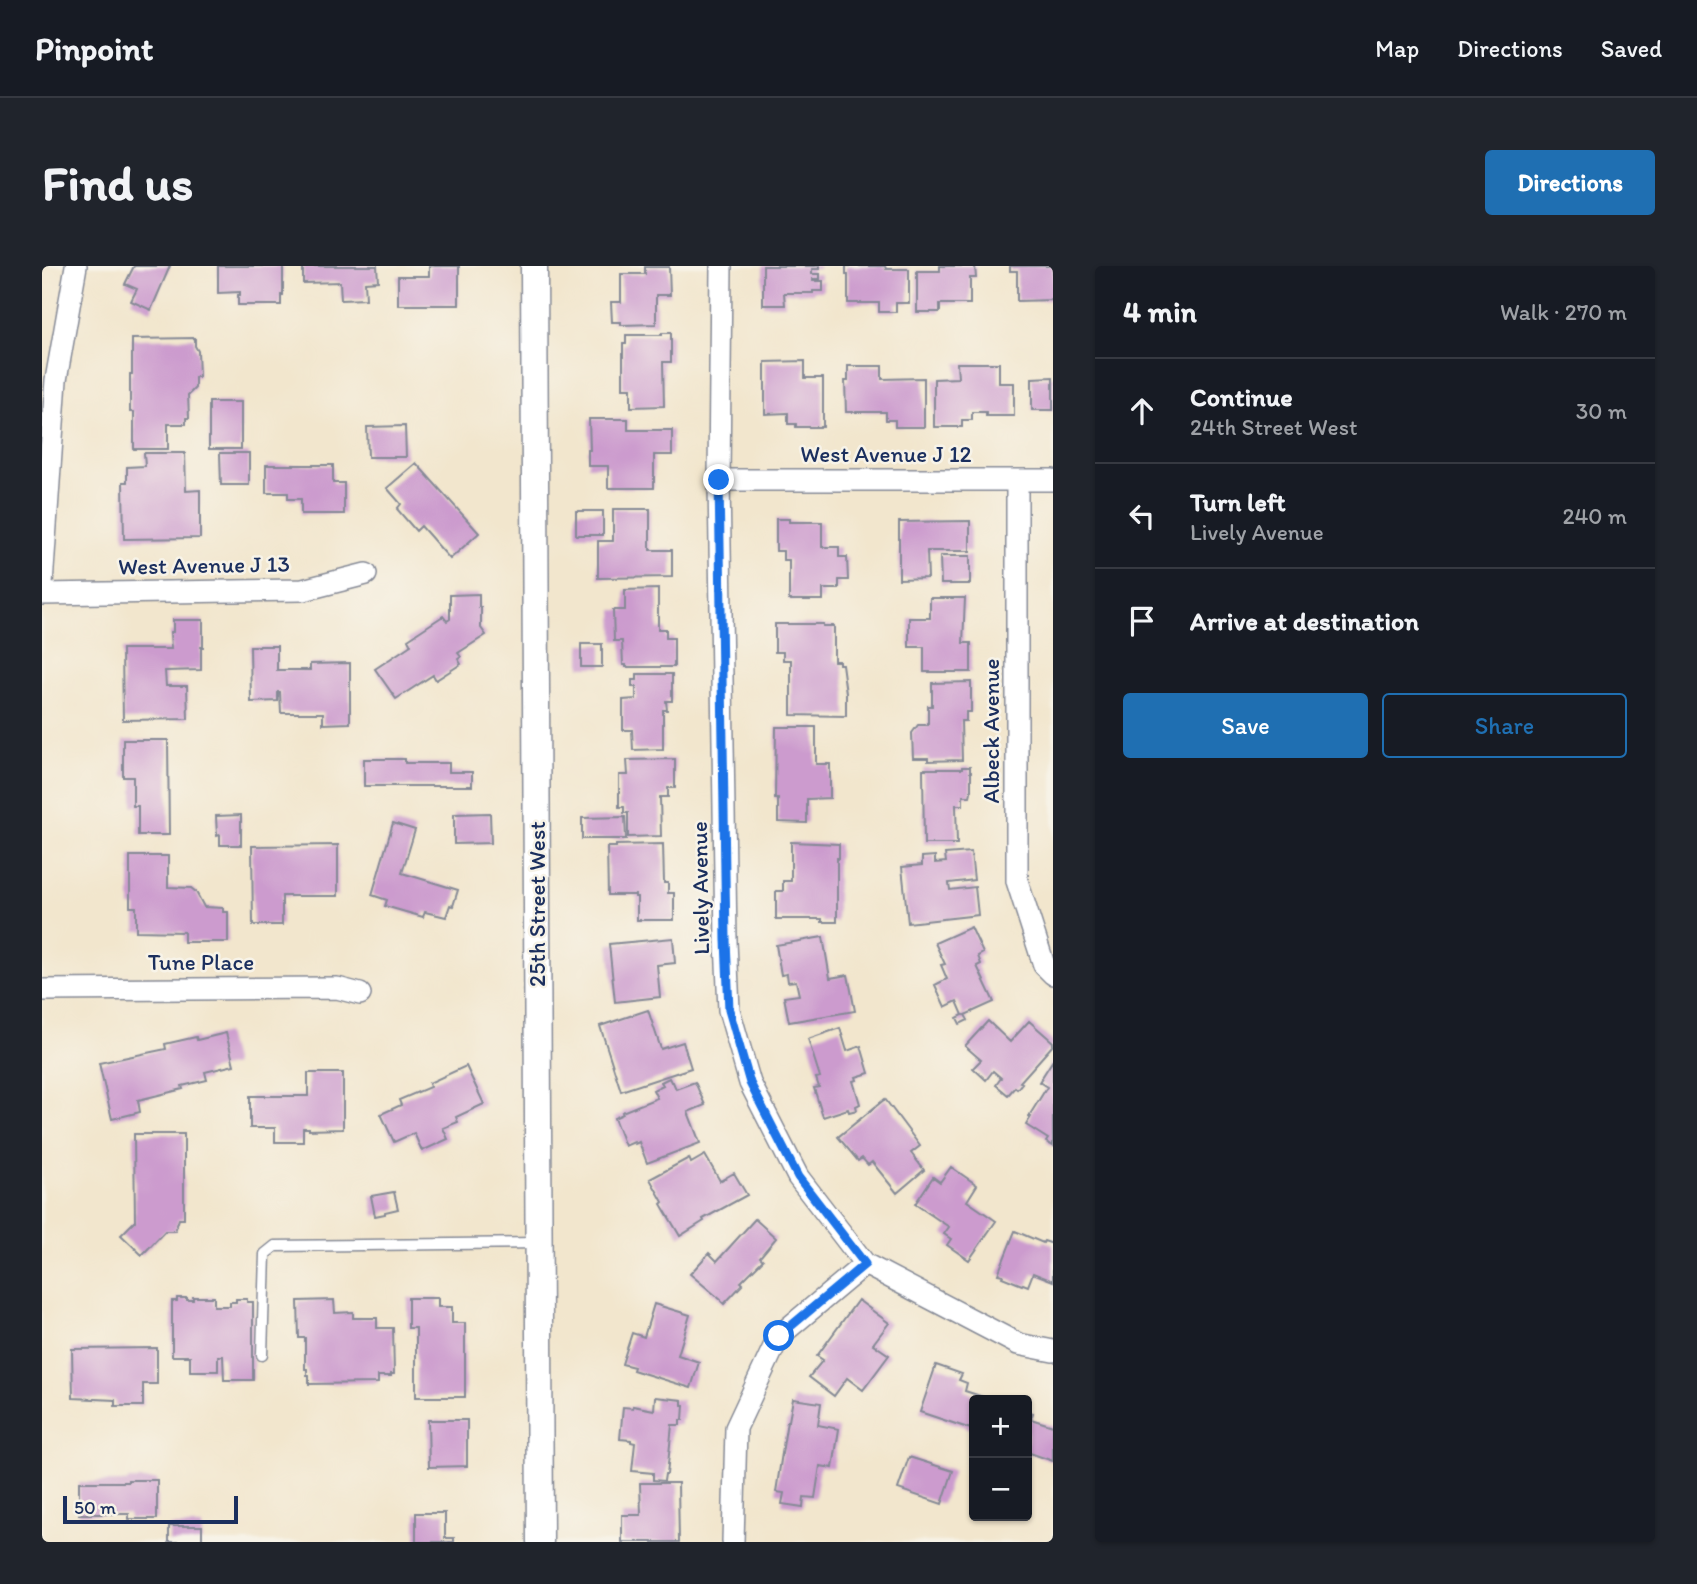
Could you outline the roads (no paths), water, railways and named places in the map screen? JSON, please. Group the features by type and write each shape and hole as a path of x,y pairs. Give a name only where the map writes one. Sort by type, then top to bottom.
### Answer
{"street":[{"path":"42,584 56,380 76,266"},
{"name":"25th Street West","path":"534,266 540,1542"},
{"name":"Lively Avenue","path":"721,266 719,480 726,940 729,1010 750,1083 798,1177 865,1264 1018,1344 1053,1351"},
{"name":"West Avenue J 12","path":"719,480 1053,480"},
{"name":"Albeck Avenue","path":"1017,480 1017,881 1044,965 1053,974"},
{"name":"West Avenue J 13","path":"42,594 303,590 366,574"},
{"name":"Tune Place","path":"42,990 337,988 359,994"},
{"path":"733,1542 736,1429 779,1336 865,1264"}],"lane":[{"path":"262,1355 265,1254 275,1246 538,1243"}]}
